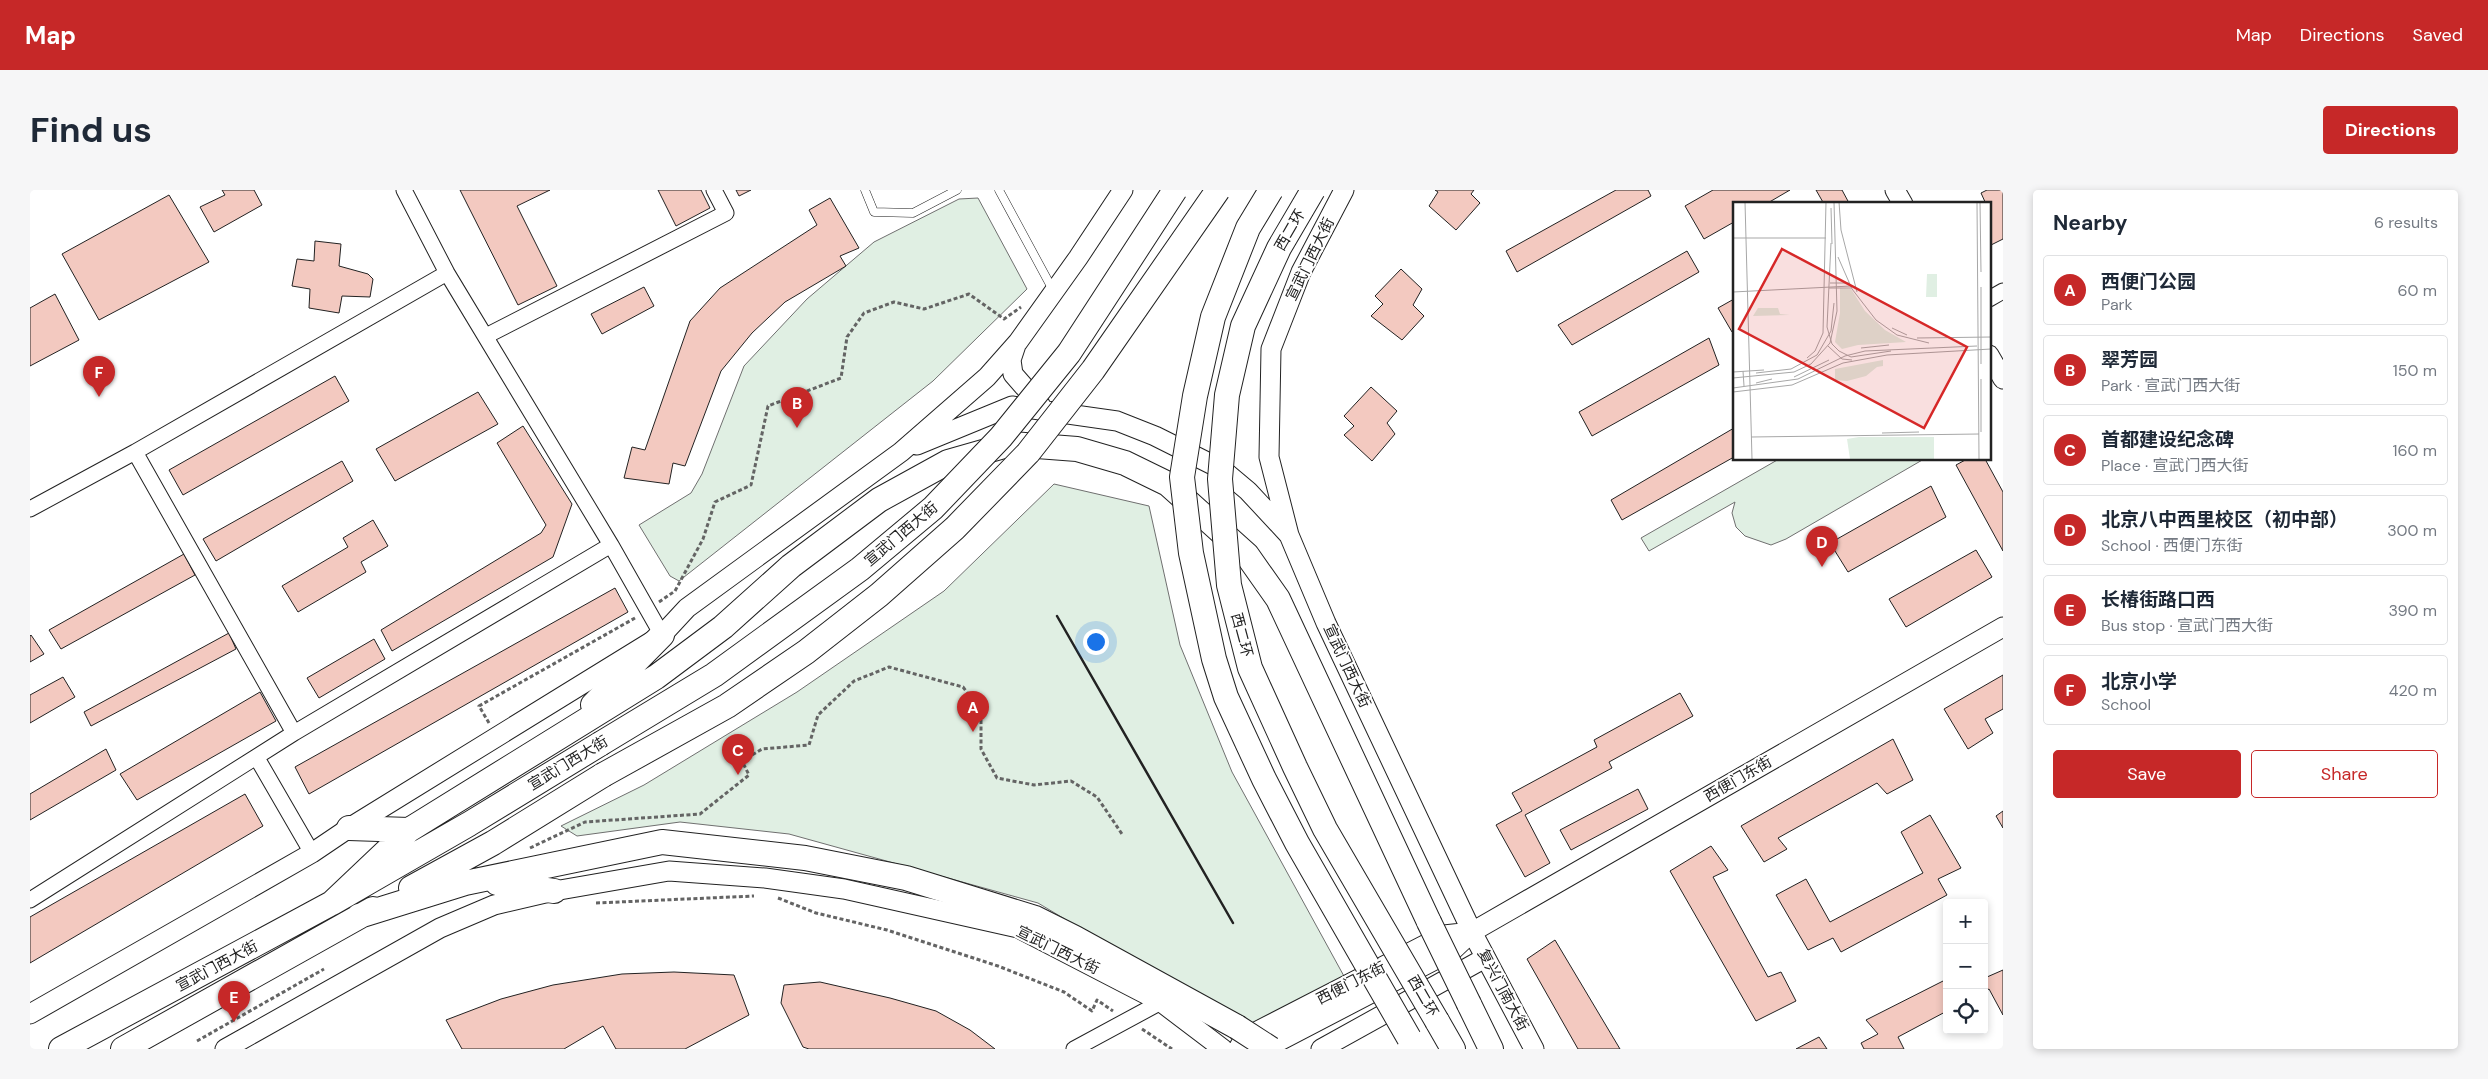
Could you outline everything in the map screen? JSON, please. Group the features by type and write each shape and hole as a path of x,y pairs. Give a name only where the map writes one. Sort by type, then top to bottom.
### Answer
{"highway":[{"name":"宣武门西大街","path":"61,1049 332,903 469,824 714,675 860,569 933,508 1001,437 1069,353 1175,190"},
{"name":"宣武门西大街","path":"123,1049 493,843 604,775 727,706 806,652 880,595 954,528 1028,453 1093,370 1218,190"},
{"path":"1271,190 1248,228 1213,317 1195,396 1182,477 1191,553 1214,659 1226,697 1264,779 1297,843 1412,1044"},
{"name":"西二环","path":"1313,190 1278,248 1243,326 1227,395 1220,479 1229,585 1250,668 1295,767 1325,829 1453,1049"},
{"path":"332,903 408,830 656,677 723,627 791,566 879,500 948,462 1011,444 1076,448 1125,463 1168,484 1247,555 1278,599 1491,1049"},
{"path":"564,735 662,635"},
{"path":"349,828 408,830"},
{"path":"359,916 465,883 662,842 805,858 856,866 972,897 1035,918 1075,938 1238,1038 1270,1049"},
{"path":"465,883 509,884 554,891"}],"street":[{"path":"404,190 447,273 612,545 662,635"},
{"path":"486,336 726,213 714,190"},
{"name":"宣武门西大街","path":"30,1014 312,853 349,828 662,635 687,608 901,452 987,377 1018,342 1123,190"},
{"name":"宣武门西大街","path":"1344,190 1301,272 1271,348 1269,457 1289,535 1326,623 1472,932"},
{"path":"1895,190 1902,202"},
{"path":"30,509 135,452 447,273"},
{"path":"1990,298 2003,290"},
{"path":"1018,342 1011,360 1013,374 1046,411"},
{"path":"1990,357 2003,378"},
{"name":"宣武门西大街","path":"901,452 1012,406 1117,421 1208,461 1241,485 1289,535"},
{"path":"135,452 294,733"},
{"path":"30,900 294,733 612,545"},
{"name":"西便门东街","path":"1264,1049 1452,951 1472,932 2003,626"},
{"path":"257,758 312,853"},
{"name":"宣武门西大街","path":"225,1049 440,928 494,905 554,891 669,871 765,878 844,889 1018,928 1161,1002 1223,1049"},
{"name":"西便门东街","path":"1238,1038 1244,1038 1444,935 1472,932"},
{"name":"复兴门南大街","path":"1472,932 1534,1049"},
{"path":"1321,1049 1486,958"},
{"path":"1074,1049 1161,1002"}],"lane":[{"path":"865,190 874,212 913,214 957,190"},
{"path":"999,190 1054,292"}],"path":[{"path":"497,737 480,706 675,592 703,538 715,502 751,485 768,406 841,378 846,337 864,313 894,302 924,309 969,294 1004,318 1028,302"},
{"path":"530,848 585,822 700,814 749,775 742,761 762,749 809,745 818,715 854,681 889,667 964,687 981,711 980,748 997,778 1034,786 1071,781 1097,797 1122,834"},
{"path":"596,903 762,896"},
{"path":"770,896 816,913 887,930 998,966 1064,992 1092,1011 1097,1000 1172,1049"},
{"path":"198,1042 324,969"}],"green space":[{"path":"978,198 1027,289 933,381 679,581 670,576 639,525 691,493 702,474 744,366 807,299 874,242 959,199"},
{"path":"1777,460 1922,460 1786,539 1771,545 1745,536 1736,527 1732,513 1735,502 1649,551 1641,538"},
{"path":"1054,484 1149,506 1180,645 1232,772 1345,978 1247,1028 1038,903 789,834 680,822 577,836 561,826 644,785 797,692 944,591"}],"building":[{"path":"222,190 254,190 262,205 214,232 200,207 225,195"},
{"path":"460,190 550,190 517,206 557,286 518,305"},
{"path":"658,190 701,190 710,208 676,226"},
{"path":"736,190 751,190 739,196"},
{"path":"1435,190 1474,190 1471,194 1480,203 1456,230 1429,206 1438,192"},
{"path":"1616,190 1648,190 1651,196 1517,272 1506,251"},
{"path":"1713,190 1790,190 1769,202 1733,202 1733,223 1704,239 1685,206"},
{"path":"1816,190 1842,190 1848,202 1823,202"},
{"path":"1987,190 2003,190 2003,239 1990,246 1990,202 1985,202 1981,193"},
{"path":"169,195 209,262 99,320 62,254"},
{"path":"830,198 859,248 840,256 846,266 785,302 752,333 721,371 685,466 673,463 669,484 624,478 632,447 645,450 690,321 720,288 817,225 809,210"},
{"path":"315,241 341,244 339,266 368,274 373,279 370,297 342,296 339,313 309,308 310,289 292,286 297,259 314,261"},
{"path":"1687,251 1699,272 1572,345 1558,325"},
{"path":"1401,269 1422,289 1413,305 1424,316 1402,340 1371,316 1383,304 1375,296"},
{"path":"644,287 654,306 602,334 591,314"},
{"path":"55,294 79,340 30,366 30,308"},
{"path":"1733,300 1733,332 1732,332 1718,308"},
{"path":"1709,338 1719,365 1592,436 1579,412"},
{"path":"335,376 349,401 183,495 169,470"},
{"path":"1371,387 1397,411 1387,423 1395,434 1372,461 1344,435 1354,426 1344,416"},
{"path":"478,392 498,424 395,481 376,449"},
{"path":"523,426 572,504 553,557 392,651 381,630 541,533 546,525 497,443"},
{"path":"1733,429 1733,458 1622,520 1611,500"},
{"path":"1965,460 1986,460 2003,492 2003,551 1956,465"},
{"path":"342,461 353,481 216,561 203,539"},
{"path":"1931,486 1946,517 1848,572 1830,543"},
{"path":"373,520 388,546 361,562 366,572 298,612 282,586 348,547 343,538"},
{"path":"1976,550 1992,577 1906,627 1889,599"},
{"path":"184,554 195,575 61,649 49,630"},
{"path":"615,588 628,612 309,794 295,767"},
{"path":"229,633 236,649 91,726 84,712"},
{"path":"30,636 44,654 30,662"},
{"path":"374,639 385,659 319,698 307,678"},
{"path":"2003,675 2003,709 1985,719 1993,733 1968,749 1944,709"},
{"path":"63,677 75,697 30,723 30,695"},
{"path":"260,692 276,721 137,800 120,774"},
{"path":"1680,693 1693,716 1609,762 1612,768 1525,815 1550,863 1525,877 1496,825 1522,811 1512,793 1597,747 1594,740"},
{"path":"1893,739 1913,780 1887,794 1877,783 1778,838 1787,849 1764,862 1741,826"},
{"path":"106,749 116,770 30,820 30,794"},
{"path":"1638,789 1648,809 1571,850 1560,830"},
{"path":"245,794 263,826 30,963 30,917"},
{"path":"2003,811 2003,828 1996,816"},
{"path":"1930,815 1961,868 1938,879 1947,895 1841,952 1833,938 1808,950 1776,895 1806,879 1830,922 1923,873 1901,832"},
{"path":"1711,846 1728,870 1713,877 1768,977 1781,972 1796,1001 1756,1021 1670,871"},
{"path":"1555,940 1620,1049 1578,1049 1527,959"},
{"path":"2003,970 2003,1015 1988,990 1988,977"},
{"path":"674,972 734,975 749,1015 685,1049 616,1049 603,1026 564,1049 462,1049 446,1020 501,999 553,985 622,974"},
{"path":"1943,981 1943,1013 1898,1037 1904,1049 1864,1049 1861,1043 1878,1034 1866,1020"},
{"path":"820,982 936,1011 970,1030 995,1049 809,1049 803,1047 781,1003 784,985"},
{"path":"1819,1037 1827,1049 1796,1049"}],"wall":[{"path":"1057,616 1233,923"}],"place":[{"name":"北京小学","path":"99,397"},
{"name":"翠芳园","path":"797,428"},
{"name":"北京八中西里校区（初中部）","path":"1822,567"},
{"name":"西便门公园","path":"973,732"},
{"name":"首都建设纪念碑","path":"738,775"},
{"name":"长椿街路口西","path":"234,1022"}]}
